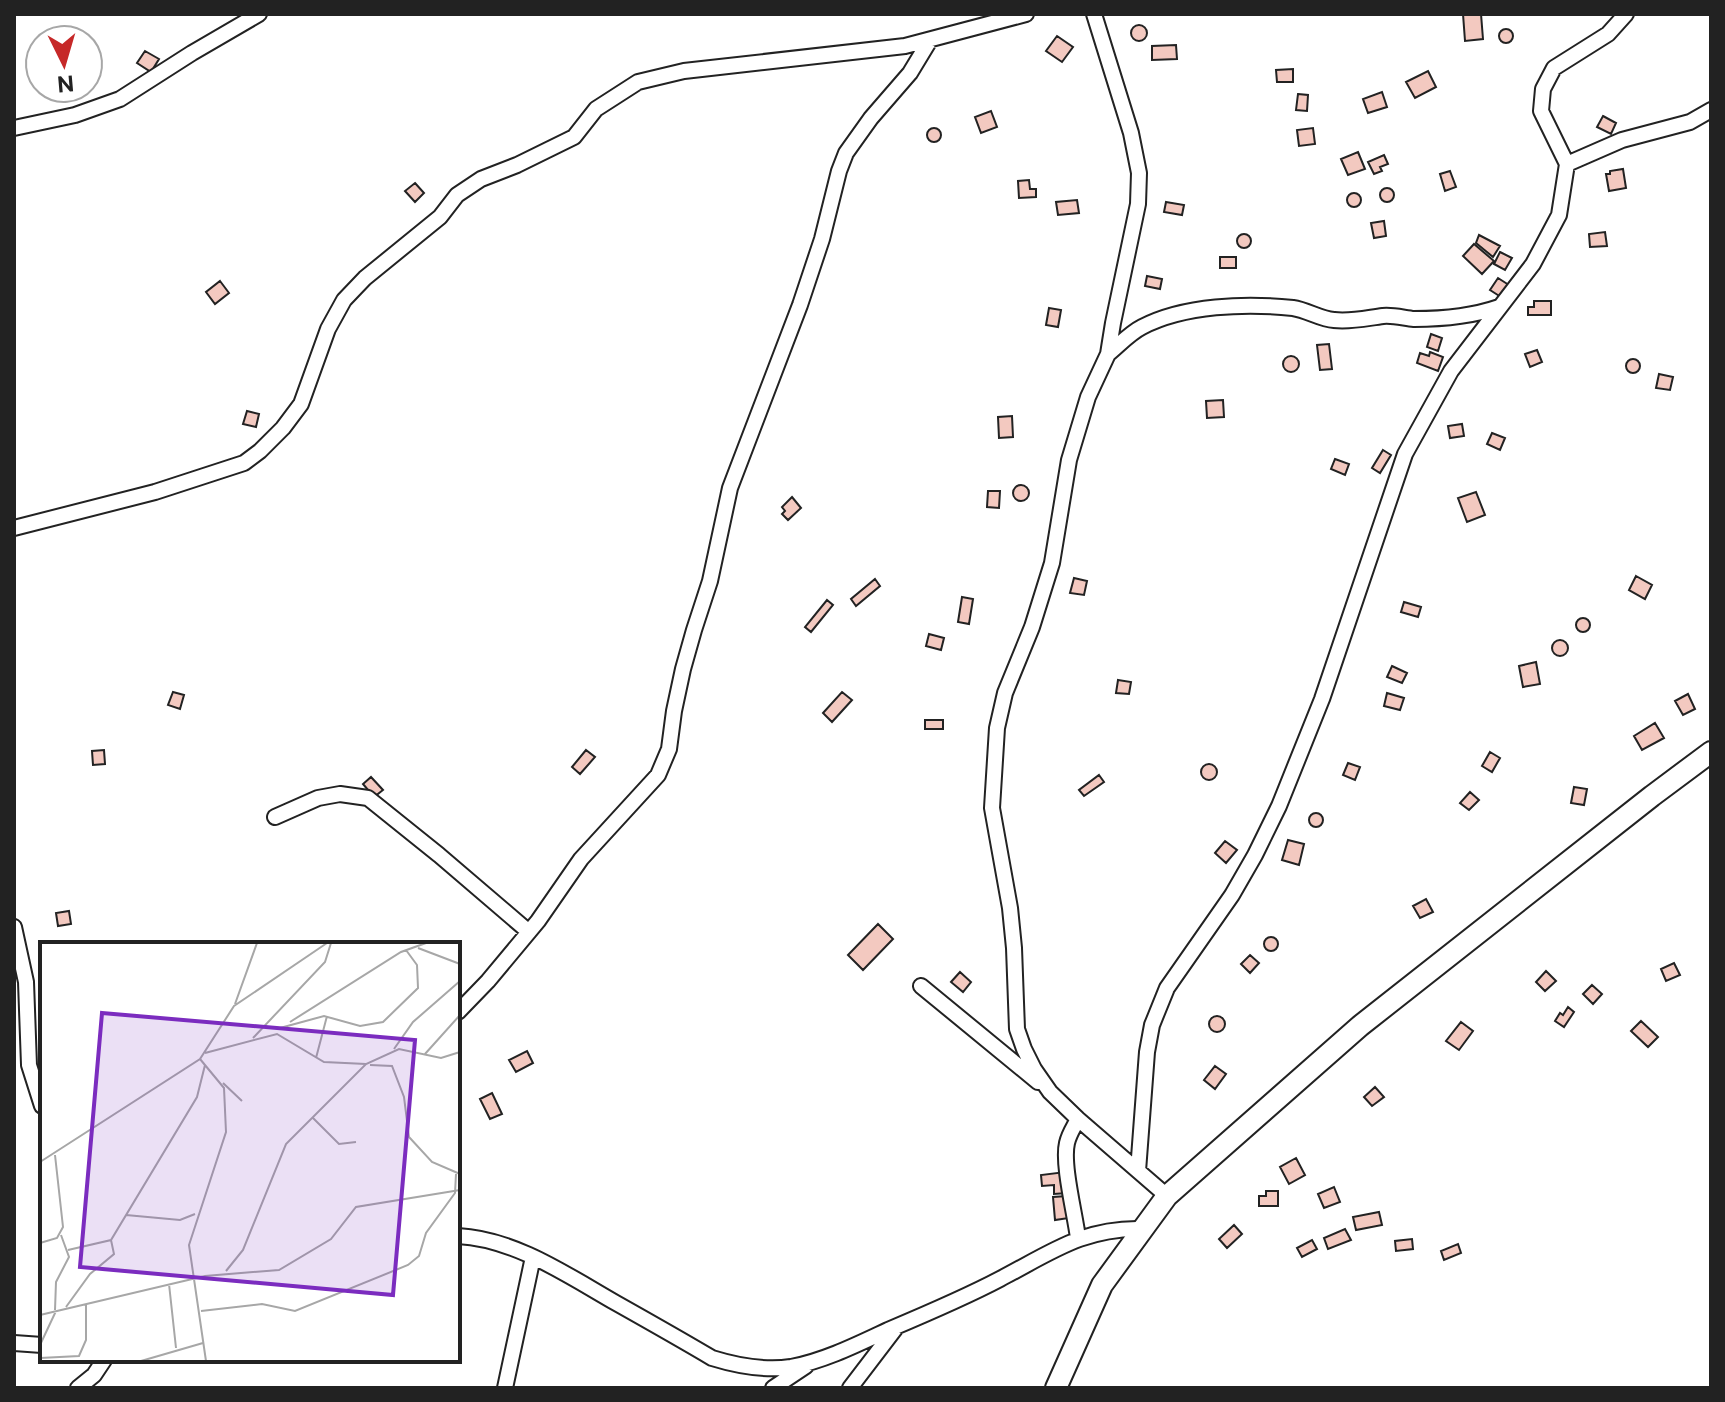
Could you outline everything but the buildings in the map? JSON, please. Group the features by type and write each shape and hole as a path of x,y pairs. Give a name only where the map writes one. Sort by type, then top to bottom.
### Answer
{"street":[{"path":"14,128 75,115 120,99 259,14"},
{"path":"14,528 155,492 244,463 283,428 301,404 328,329 344,300 365,278 440,217 457,195 481,179 574,137 596,109 638,82 684,71 905,46 1026,14"},
{"path":"1050,1092 1034,1069 1017,1029 1010,908 992,808 997,728 1005,693 1032,627 1052,563 1069,460 1088,397 1108,354 1138,204 1139,173 1131,133 1094,14"},
{"path":"1138,1171 1147,1052 1152,1025 1167,988 1232,895 1279,806 1317,711 1405,454 1451,371 1533,264 1559,215 1567,164 1541,111 1543,89 1554,68 1608,34 1626,14"},
{"path":"460,1010 529,932 581,859 664,765 683,669 710,581 730,488 804,292 822,239 839,171 846,153 910,73 930,40"},
{"path":"1567,164 1622,140 1690,122 1711,110"},
{"path":"1108,354 1139,328 1169,315 1201,310 1235,306 1296,309 1332,320 1350,321 1386,316 1413,319 1442,317 1500,307"},
{"path":"1056,1388 1102,1285 1167,1196 1360,1026 1711,752"},
{"path":"275,817 318,798 340,794 368,798 529,932"},
{"path":"14,927 26,982 29,1065 40,1100"},
{"path":"921,986 1050,1092 1167,1196"},
{"path":"1078,1119 1066,1148 1078,1238"},
{"path":"460,1236 489,1241 533,1257 712,1358 759,1368 790,1367 814,1361 998,1281 1078,1238 1123,1228 1143,1229"},
{"path":"505,1388 533,1257"},
{"path":"850,1388 898,1326"},
{"path":"14,1343 40,1345"},
{"path":"773,1388 814,1361"},
{"path":"78,1388 94,1375 103,1362"}]}
